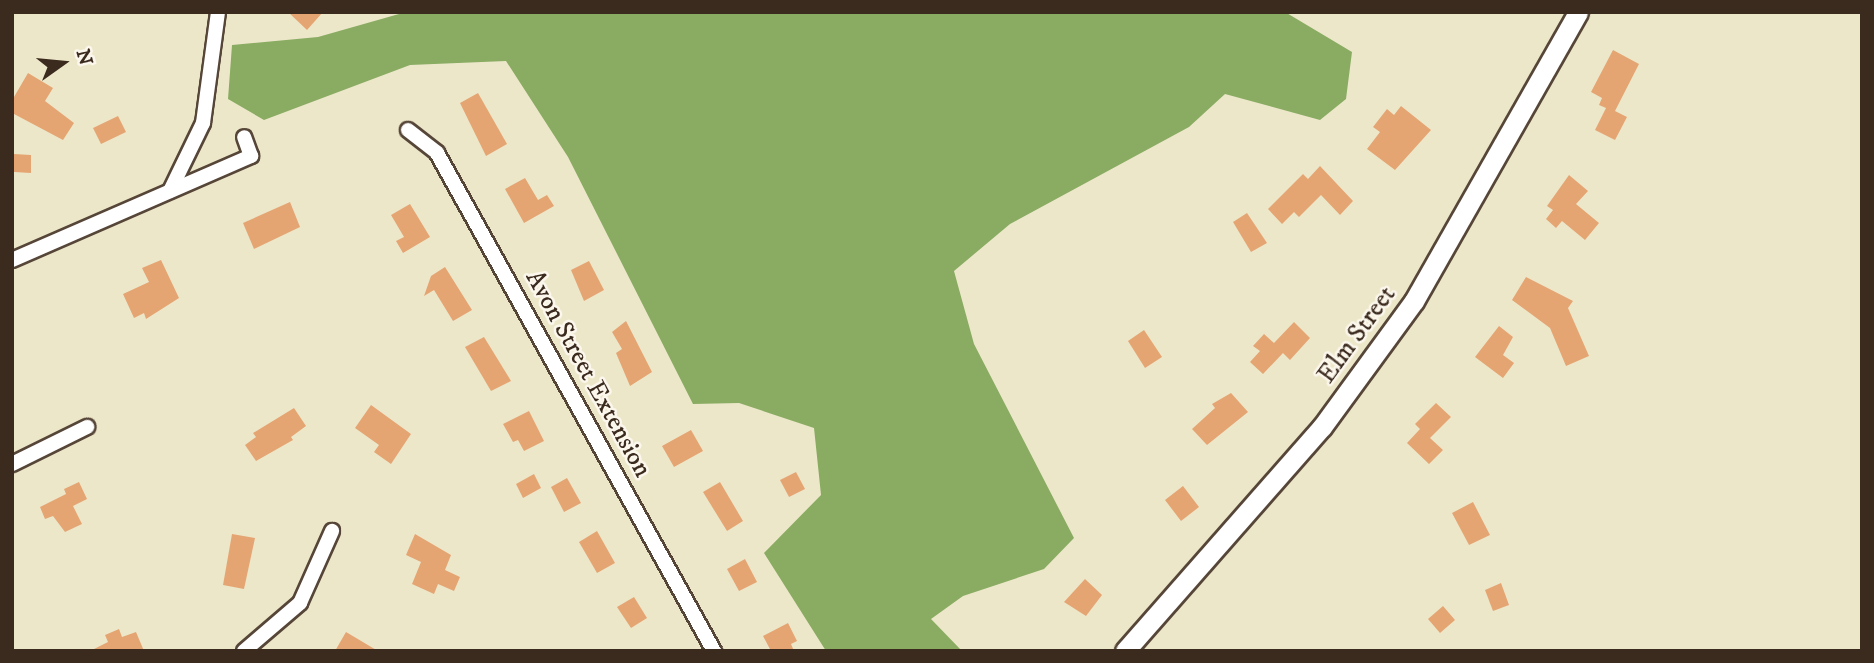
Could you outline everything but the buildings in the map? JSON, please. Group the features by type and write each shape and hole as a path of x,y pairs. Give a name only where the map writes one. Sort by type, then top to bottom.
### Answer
{"street":[{"path":"170,191 203,123 218,12"},
{"name":"Elm Street","path":"1125,651 1322,427 1400,321 1471,207 1578,12"},
{"name":"Avon Street Extension","path":"408,130 437,153 714,651"},
{"path":"12,260 251,156 244,137"},
{"path":"12,464 87,427"},
{"path":"244,651 300,603 332,531"}],"green space":[{"path":"406,12 1285,12 1352,52 1346,99 1320,120 1225,94 1189,127 1010,224 954,271 974,344 1074,538 1044,569 963,596 931,619 962,651 826,651 764,553 821,495 814,428 739,403 693,404 568,157 506,61 410,65 264,120 228,99 232,45 318,37"}]}
